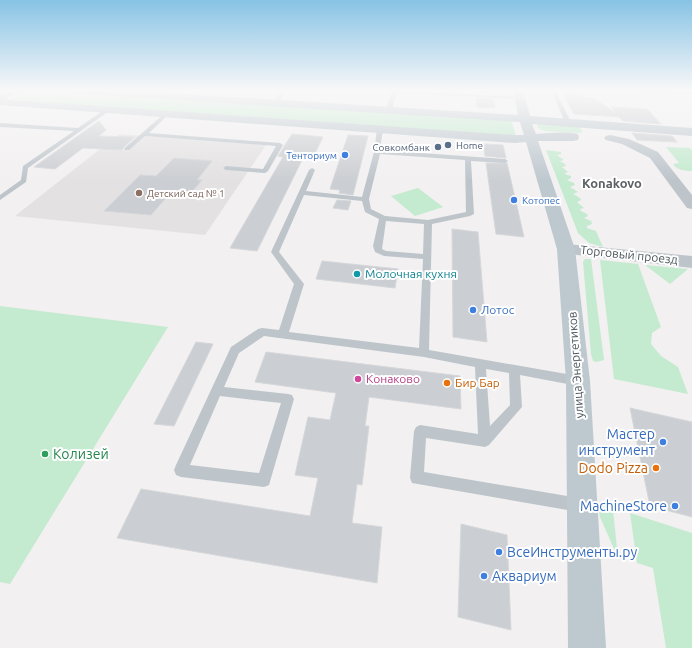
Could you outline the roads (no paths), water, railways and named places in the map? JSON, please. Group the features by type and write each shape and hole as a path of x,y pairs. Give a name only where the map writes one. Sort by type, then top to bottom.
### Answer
{"street":[{"path":"255,120 380,129 450,120"},
{"name":"улица Энергетиков","path":"526,120 566,249 578,381 587,648"},
{"path":"536,120 557,136 594,133 692,132"},
{"path":"556,120 610,138 625,141 654,155 692,205"},
{"name":"Торговый проезд","path":"566,249 692,262"}],"lane":[{"path":"0,198 24,181 25,167 91,120"},
{"path":"127,149 159,120"},
{"path":"567,120 569,124"},
{"path":"0,125 77,129"},
{"path":"380,129 377,152 365,200 368,210 383,218 428,222 470,214 468,158"},
{"path":"144,134 280,145 265,171 226,168"},
{"path":"377,152 505,161"},
{"path":"283,334 299,284 275,252 312,170"},
{"path":"301,193 365,200"},
{"path":"383,218 377,246 378,250 384,253 427,257"},
{"path":"424,353 428,222"},
{"path":"216,391 288,399 264,480 181,470 216,391 235,350 262,332 424,353 578,381"},
{"path":"480,363 485,441"},
{"path":"485,441 516,407 514,369"},
{"path":"485,441 420,431 417,478 583,505"}],"place":[{"name":"Home","path":"448,145"},
{"name":"Совкомбанк","path":"438,147"},
{"name":"Тенториум","path":"345,155"},
{"name":"Детский сад № 1","path":"139,193"},
{"name":"Котопес","path":"514,200"},
{"name":"Молочная кухня","path":"357,274"},
{"name":"Лотос","path":"473,310"},
{"name":"Конаково","path":"358,379"},
{"name":"Бир Бар","path":"447,383"},
{"name":"Мастер инструмент","path":"663,442"},
{"name":"Колизей","path":"45,454"},
{"name":"Dodo Pizza","path":"656,468"},
{"name":"MachineStore","path":"675,506"},
{"name":"ВсеИнструменты.ру","path":"499,552"},
{"name":"Аквариум","path":"484,576"}],"district":[{"name":"Konakovo","path":"612,183"}]}
